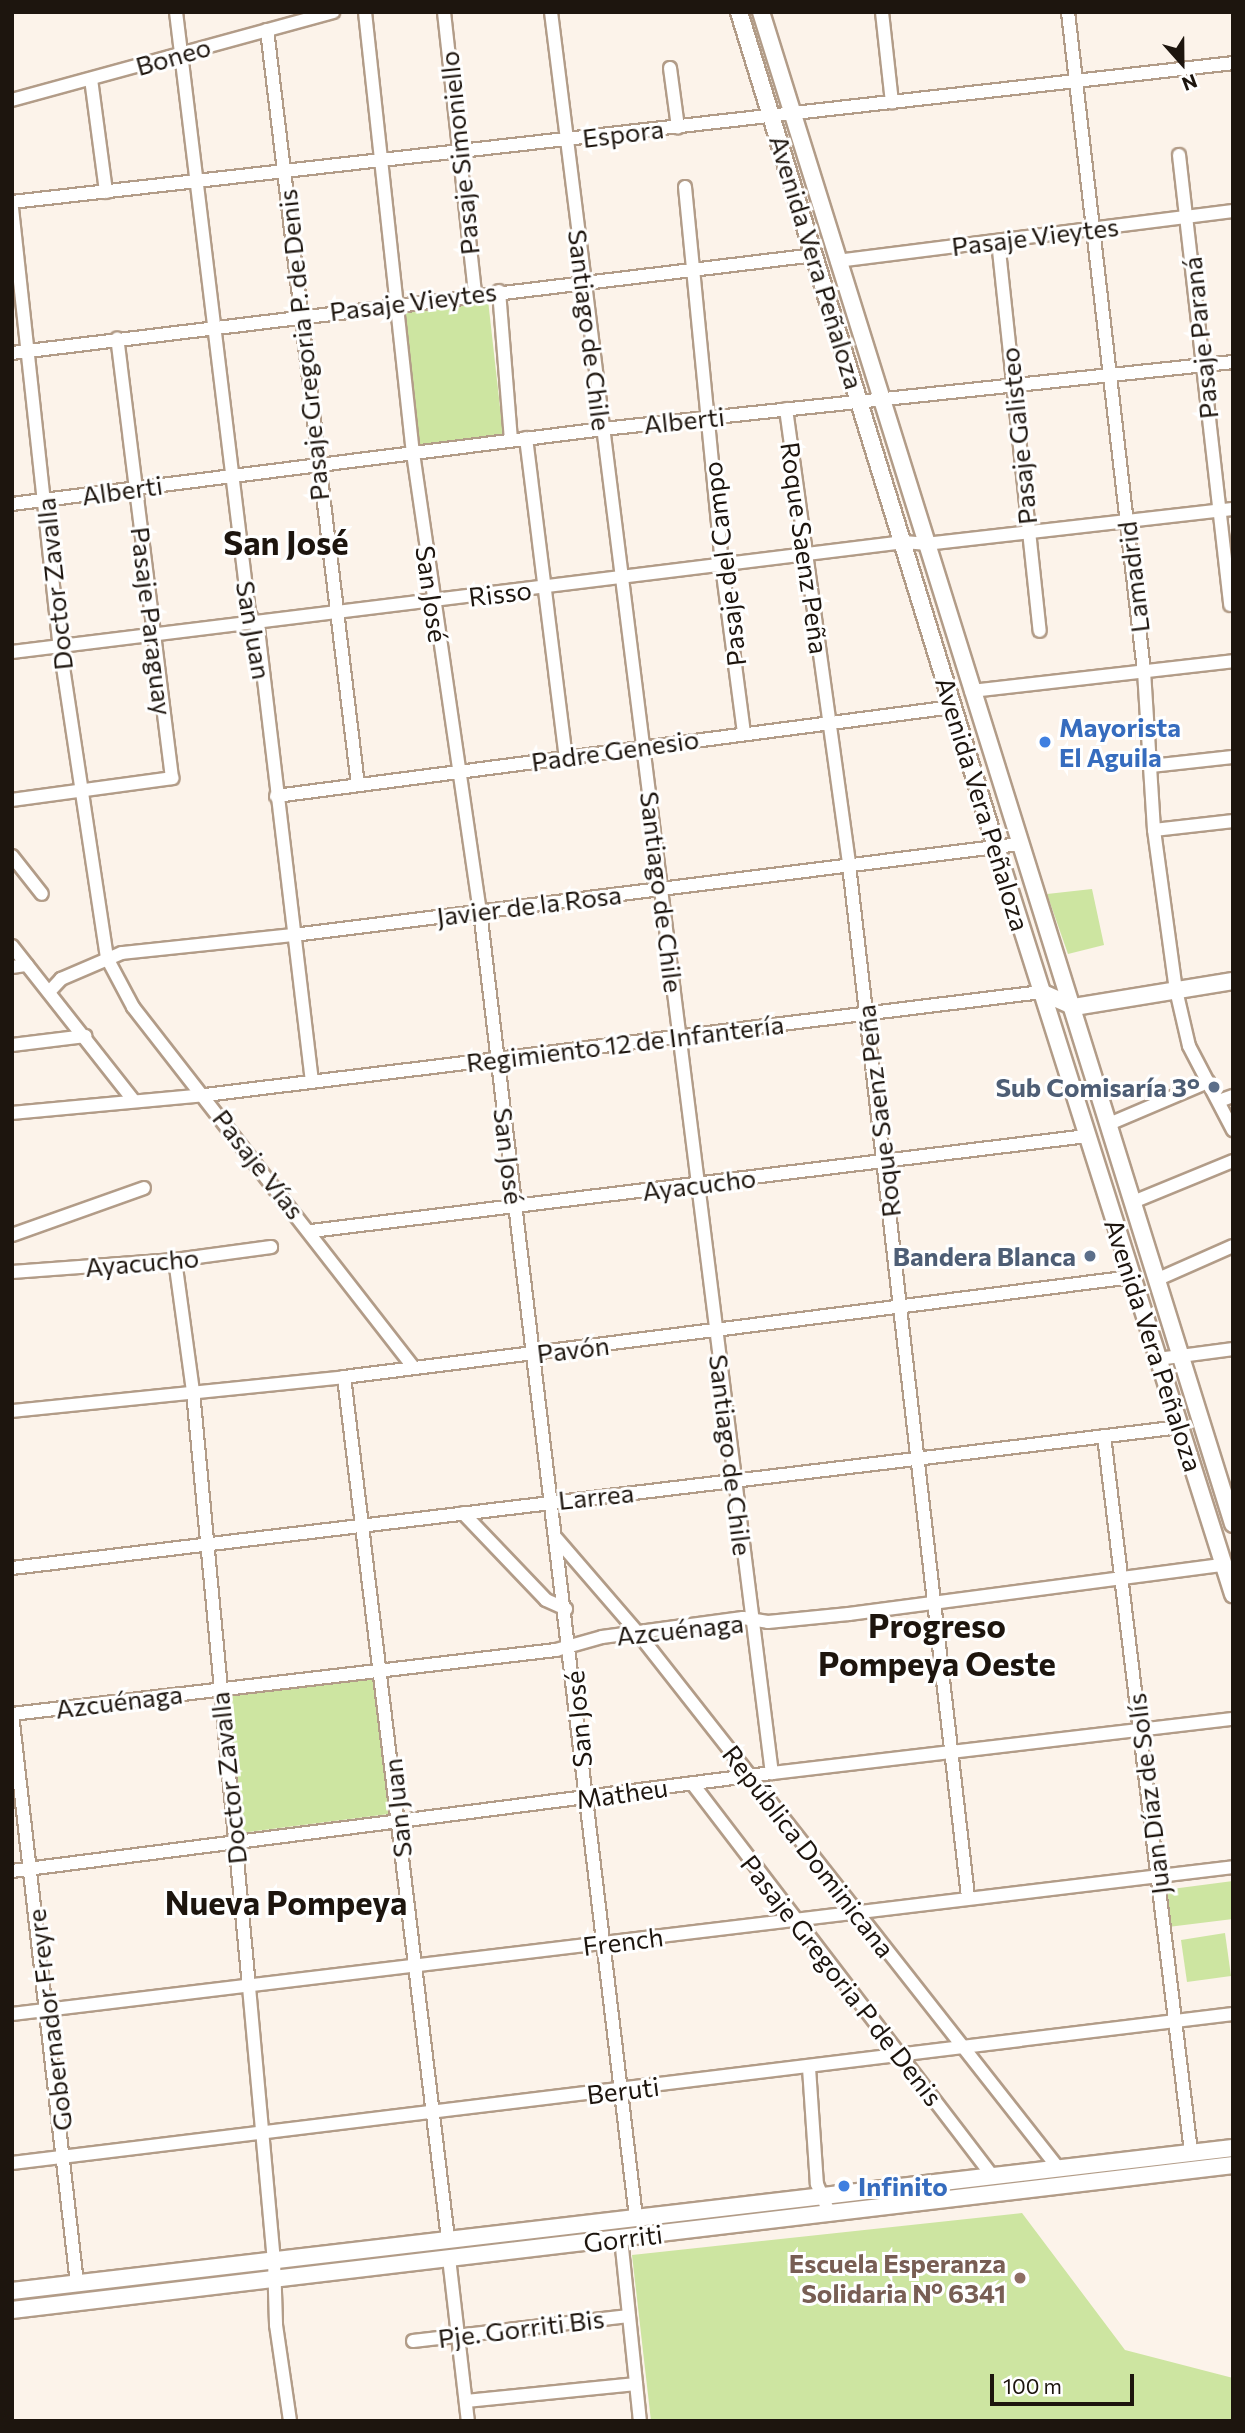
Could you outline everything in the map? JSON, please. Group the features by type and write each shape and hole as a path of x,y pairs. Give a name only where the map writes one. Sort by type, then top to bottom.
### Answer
{"main road":[{"name":"Avenida Vera Peñaloza","path":"739,12 1041,992 1233,1594"},
{"name":"Avenida Vera Peñaloza","path":"761,12 1019,844 1074,1007 1233,1524"},
{"path":"1041,992 1074,1007 1233,981"},
{"name":"Gorriti","path":"12,2291 1233,2148"},
{"name":"Gorriti","path":"12,2310 1233,2165"}],"street":[{"name":"San Juan","path":"176,12 212,327 249,613 254,622 312,1082"},
{"name":"Boneo","path":"12,100 333,12"},
{"name":"San José","path":"365,12 432,600 480,911 532,1353 571,1646 585,1798 636,2218"},
{"name":"Pasaje Simoniello","path":"444,12 475,293"},
{"name":"Santiago de Chile","path":"551,12 772,1773"},
{"path":"882,12 892,102"},
{"name":"Lamadrid","path":"1069,12 1144,671 1154,830 1176,990 1189,1046 1233,1130"},
{"name":"Pasaje Gregoria P. de Denis","path":"267,30 316,465 358,785"},
{"name":"Espora","path":"12,202 282,168 566,140 1233,62"},
{"path":"670,68 678,127"},
{"path":"91,79 106,192"},
{"name":"Pasaje Paraná","path":"1179,155 1203,366 1226,510 1230,605"},
{"name":"Pasaje del Campo","path":"685,187 722,566 744,733"},
{"name":"Doctor Zavalla","path":"12,208 16,276 30,351 60,647 107,958"},
{"name":"Pasaje Vieytes","path":"837,261 1233,211"},
{"name":"Pasaje Galisteo","path":"998,241 1040,631"},
{"name":"Pasaje Vieytes","path":"12,353 475,293 814,255"},
{"path":"499,291 511,440"},
{"name":"Pasaje Paraguay","path":"80,790 172,778 117,338"},
{"name":"Alberti","path":"12,504 603,429 1233,362"},
{"name":"Roque Saenz Peña","path":"786,409 804,555 849,865 937,1604 968,1897"},
{"path":"526,438 566,757"},
{"name":"Risso","path":"12,652 622,579 904,542 925,544 1226,510"},
{"path":"971,691 1233,661"},
{"name":"Padre Genesio","path":"276,796 829,721 953,707"},
{"path":"1151,766 1233,757"},
{"path":"12,800 80,790"},
{"path":"1154,830 1233,821"},
{"name":"Javier de la Rosa","path":"50,992 61,979 122,953 294,935 1019,844"},
{"path":"12,856 42,894"},
{"path":"12,946 134,1101"},
{"name":"Pasaje Vías","path":"107,958 133,1007 311,1231 414,1368"},
{"path":"12,967 27,965"},
{"name":"Regimiento 12 de Infantería","path":"12,1113 205,1095 1041,992"},
{"path":"12,1045 85,1036"},
{"path":"1110,1124 1208,1082"},
{"path":"1219,1101 1233,1096"},
{"name":"Ayacucho","path":"311,1231 884,1163 1087,1136"},
{"path":"1133,1202 1233,1161"},
{"path":"12,1236 144,1188"},
{"path":"1156,1280 1233,1246"},
{"name":"Ayacucho","path":"12,1272 175,1260 271,1247"},
{"name":"Doctor Zavalla","path":"175,1260 193,1392 263,2134 274,2260 275,2325 290,2421"},
{"name":"Pavón","path":"12,1411 344,1377 902,1309 1132,1277"},
{"path":"1158,1359 1233,1349"},
{"name":"San Juan","path":"344,1377 365,1526 448,2239"},
{"name":"Larrea","path":"12,1568 1180,1427"},
{"name":"Juan Díaz de Solís","path":"1104,1436 1191,2152"},
{"path":"463,1513 545,1600 566,1609"},
{"name":"República Dominicana","path":"556,1538 637,1632 1059,2169"},
{"name":"Azcuénaga","path":"12,1714 571,1646 637,1632 754,1620 768,1622 937,1604 1223,1565"},
{"name":"Gobernador Freyre","path":"12,1714 66,2157 77,2284"},
{"name":"Matheu","path":"12,1871 399,1824 772,1773 1233,1719"},
{"name":"Pasaje Gregoria P de Denis","path":"692,1783 793,1919 993,2176"},
{"name":"French","path":"12,2014 1233,1867"},
{"name":"Beruti","path":"12,2163 1233,2014"},
{"path":"809,2067 820,2196 830,2214"},
{"path":"621,2238 640,2421"},
{"path":"449,2258 468,2421"},
{"name":"Pje. Gorriti Bis","path":"413,2340 629,2316"},
{"path":"466,2401 636,2384"}],"green space":[{"path":"488,300 503,434 419,445 405,310"},
{"path":"1092,889 1104,945 1068,954 1047,894"},
{"path":"373,1677 389,1814 241,1833 227,1695"},
{"path":"1233,1881 1233,1919 1168,1927 1164,1890"},
{"path":"1225,1933 1231,1976 1187,1982 1181,1940"},
{"path":"1022,2213 1125,2350 1233,2378 1233,2421 651,2421 632,2255"}],"place":[{"name":"Mayorista El Aguila","path":"1045,742"},
{"name":"Sub Comisaría 3°","path":"1214,1087"},
{"name":"Bandera Blanca","path":"1090,1256"},
{"name":"Infinito","path":"844,2186"},
{"name":"Escuela Esperanza Solidaria Nº 6341","path":"1020,2278"}],"district":[{"name":"San José","path":"286,542"},
{"name":"Progreso Pompeya Oeste","path":"937,1644"},
{"name":"Nueva Pompeya","path":"286,1902"}]}
